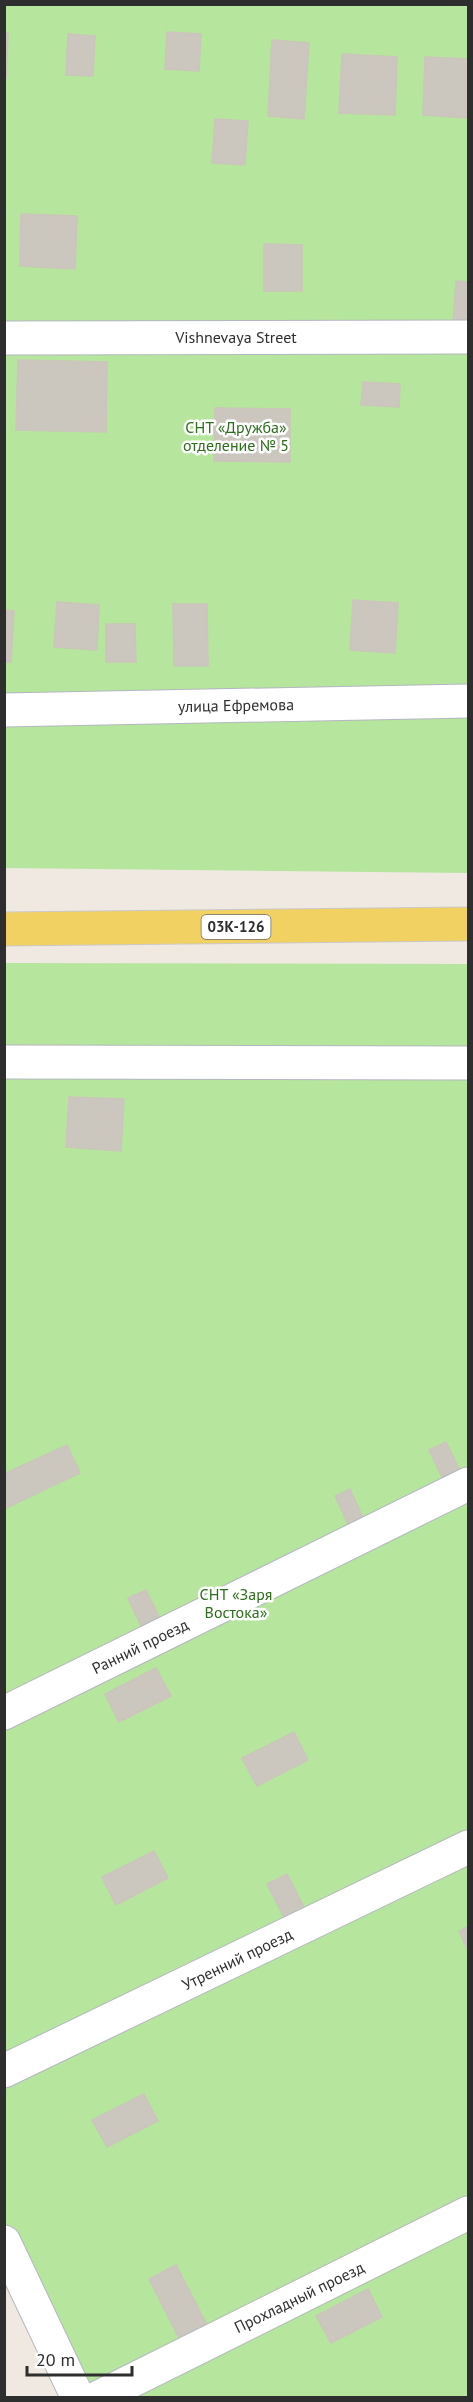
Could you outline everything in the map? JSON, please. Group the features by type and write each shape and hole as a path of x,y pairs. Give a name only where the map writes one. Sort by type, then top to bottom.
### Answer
{"main road":[{"name":"03К-126","path":"4,929 468,924"}],"street":[{"name":"Vishnevaya Street","path":"4,338 468,337"},
{"name":"улица Ефремова","path":"4,710 468,700"},
{"path":"4,1062 468,1063"},
{"name":"Ранний проезд","path":"4,1713 468,1484"},
{"name":"Утренний проезд","path":"4,2071 468,1847"},
{"name":"Прохладный проезд","path":"97,2397 468,2213"},
{"path":"4,2242 78,2397"}],"green space":[{"name":"СНТ «Дружба» отделение № 5","path":"5,5 468,5 468,873 5,868"},
{"name":"СНТ «Заря Востока»","path":"4,963 468,964 468,2397 78,2397 5,2242"}],"building":[{"path":"167,32 201,34 199,71 165,69"},
{"path":"4,33 8,33 6,78 4,78"},
{"path":"68,34 95,36 93,76 66,75"},
{"path":"272,40 309,43 304,119 268,116"},
{"path":"342,54 397,57 395,115 339,113"},
{"path":"425,57 468,59 468,118 423,115"},
{"path":"215,119 248,121 245,165 212,163"},
{"path":"21,214 77,216 75,269 20,266"},
{"path":"264,244 302,245 302,291 264,291"},
{"path":"456,281 468,282 468,325 453,324"},
{"path":"18,360 107,362 106,432 16,430"},
{"path":"363,382 400,384 399,407 361,405"},
{"path":"215,408 290,409 290,462 214,461"},
{"path":"353,600 398,603 395,653 350,650"},
{"path":"57,602 99,605 97,650 54,647"},
{"path":"173,604 207,604 208,666 174,666"},
{"path":"4,610 14,611 11,662 4,662"},
{"path":"106,624 135,624 136,662 106,662"},
{"path":"69,1097 124,1099 121,1151 66,1147"},
{"path":"446,1442 461,1473 444,1481 429,1450"},
{"path":"67,1445 80,1473 4,1509 4,1474"},
{"path":"350,1489 364,1520 349,1526 335,1496"},
{"path":"146,1590 162,1623 144,1632 128,1598"},
{"path":"156,1668 171,1696 119,1722 105,1694"},
{"path":"294,1732 308,1760 257,1786 242,1758"},
{"path":"154,1851 168,1878 116,1905 102,1877"},
{"path":"287,1874 309,1917 289,1927 267,1884"},
{"path":"468,1927 468,1951 459,1931"},
{"path":"144,2094 158,2121 107,2147 92,2120"},
{"path":"176,2265 209,2329 181,2342 149,2279"},
{"path":"368,2289 382,2317 331,2343 316,2316"}]}
